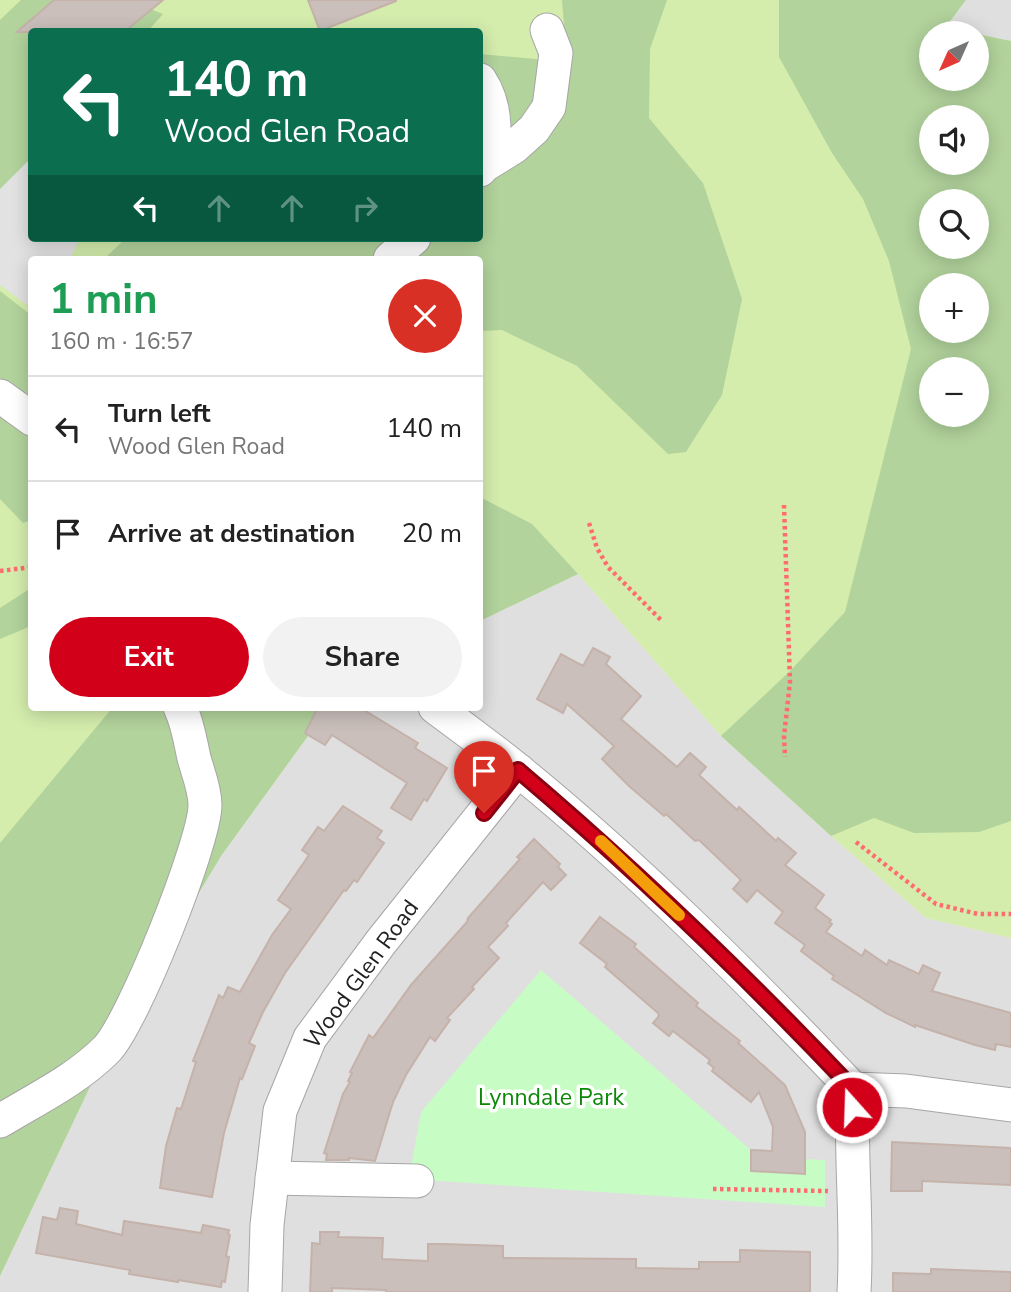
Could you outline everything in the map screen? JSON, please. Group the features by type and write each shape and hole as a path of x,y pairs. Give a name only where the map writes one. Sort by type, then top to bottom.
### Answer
{"street":[{"path":"483,166 514,147 534,130 550,107 556,53 547,30"},
{"path":"483,84 488,92 494,116 492,141 483,164"},
{"path":"393,256 409,242"},
{"path":"0,396 28,416"},
{"path":"0,1121 72,1078 108,1049 118,1035 154,957 197,847 204,822 205,802 189,727 182,711"},
{"path":"440,711 518,770 594,835 760,990 853,1089 853,1192 857,1245 854,1292"},
{"name":"Wood Glen Road","path":"265,1292 272,1178 280,1111 310,1038 381,942 518,770"},
{"path":"853,1089 906,1091 1011,1105"},
{"path":"272,1178 417,1181"}],"path":[{"path":"784,505 790,682 783,736 785,757"},
{"path":"589,523 597,548 608,567 662,621"},
{"path":"0,571 28,568"},
{"path":"856,842 936,904 978,914 1011,914"},
{"path":"713,1189 853,1192"}],"shaded area":[{"path":"966,0 1011,0 1011,41 989,37 989,21 950,21"},
{"path":"28,161 28,242 78,242 71,256 28,256 28,306 0,285 0,189"},
{"path":"578,574 721,736 926,918 1011,938 1011,1292 0,1292 0,1276 117,1030 221,856 326,711 483,711 483,620"}],"green space":[{"path":"0,0 966,0 950,21 919,21 919,91 989,91 989,36 1011,41 1011,938 926,918 721,736 578,574 483,620 483,256 28,256 28,711 326,711 221,856 117,1030 0,1276"},
{"path":"21,0 127,0 163,14 151,28 28,28 28,162 0,194 0,20"},
{"path":"562,0 667,0 650,49 649,118 703,183 742,299 722,395 686,452 668,454 577,366 502,330 483,331 483,256 107,256 122,242 483,242 483,54 567,62"},
{"path":"779,0 966,0 950,21 919,21 919,91 989,91 989,36 1011,41 1011,821 979,832 914,833 874,818 831,836 721,736 790,671 845,612 911,349 889,261 863,199 832,153 779,57"},
{"path":"0,291 28,313 28,521 23,523 0,499"},
{"path":"483,499 532,524 578,574 483,620"},
{"path":"28,590 28,627 0,639 0,608"},
{"path":"110,711 326,711 221,856 117,1030 0,1276 0,843"},
{"name":"Lynndale Park","path":"541,970 759,1157 825,1160 825,1207 409,1179 421,1112"}],"building":[{"path":"54,0 163,0 129,28 28,28 28,32 17,32"},
{"path":"308,0 396,0 328,28 319,28"},
{"path":"593,648 610,657 606,664 641,696 621,719 677,767 690,753 706,767 699,775 737,810 739,807 776,841 778,838 796,853 785,865 824,895 815,908 831,920 829,922 832,924 826,932 862,956 865,950 887,965 889,960 919,974 923,965 940,973 932,991 1011,1013 1011,1047 996,1044 995,1050 975,1045 915,1027 886,1013 832,979 834,976 801,951 805,945 775,923 783,912 757,890 747,902 733,889 741,880 699,840 695,841 666,814 664,816 629,786 602,759 614,746 567,704 563,713 537,699 561,654 583,666"},
{"path":"316,711 366,711 418,743 415,748 447,768 427,801 424,799 411,820 391,808 407,783 332,735 325,745 305,733"},
{"path":"343,806 382,831 377,838 384,843 357,882 354,880 346,891 344,890 285,973 263,1012 249,1043 255,1046 242,1079 240,1078 224,1133 212,1197 160,1188 166,1146 177,1108 181,1109 196,1062 193,1061 219,995 223,998 228,987 240,992 272,935 291,909 278,900 309,855 302,850 318,827 324,831"},
{"path":"534,839 560,864 558,867 566,875 551,890 543,882 488,947 499,958 447,1018 450,1020 435,1041 430,1037 406,1075 393,1102 375,1161 349,1158 326,1160 327,1154 324,1153 343,1094 350,1082 350,1072 369,1035 373,1038 411,985 467,922"},
{"path":"600,917 636,944 634,947 698,1003 696,1006 740,1041 738,1043 785,1085 805,1132 805,1174 751,1171 751,1150 772,1151 773,1127 759,1092 751,1102 712,1071 714,1068 708,1063 710,1060 673,1031 669,1036 653,1023 659,1016 658,1013 605,967 607,964 580,943"},
{"path":"892,1142 1011,1148 1011,1185 922,1181 922,1191 891,1191"},
{"path":"60,1208 78,1211 76,1224 122,1235 124,1221 201,1233 203,1225 229,1230 225,1282 222,1281 221,1287 178,1282 129,1274 130,1270 36,1253 43,1217 57,1220"},
{"path":"320,1232 339,1232 338,1237 383,1238 382,1259 428,1261 428,1244 503,1246 503,1258 636,1259 636,1268 699,1269 699,1262 740,1262 740,1250 810,1252 810,1292 386,1292 332,1288 332,1292 310,1292 312,1243 320,1244"},
{"path":"931,1269 1011,1272 1011,1292 893,1292 893,1273 931,1274"}],"slow traffic":[{"path":"601,841 679,915"}],"route":[{"path":"484,813 518,770 594,835 760,990 853,1089 852,1107"}]}
